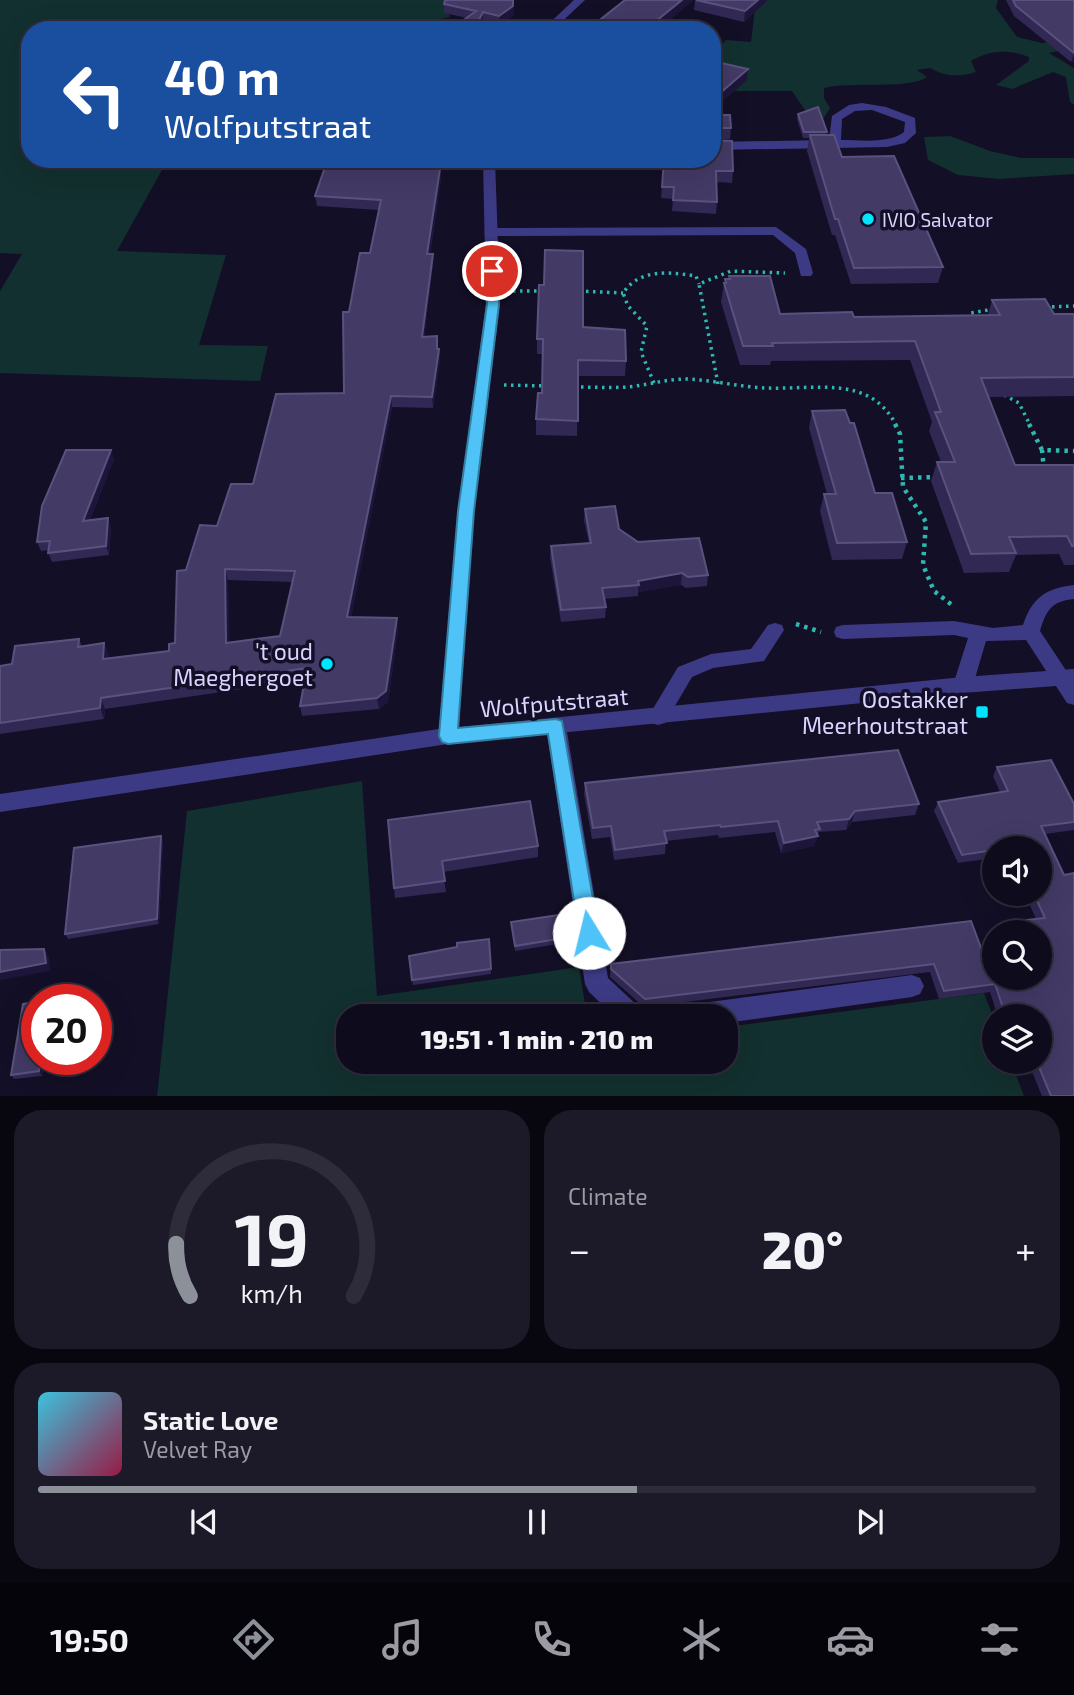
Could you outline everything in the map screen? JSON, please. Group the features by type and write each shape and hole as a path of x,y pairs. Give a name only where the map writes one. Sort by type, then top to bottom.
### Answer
{"street":[{"path":"557,21 580,0"},
{"path":"721,146 834,144 887,143 901,140 911,133 911,120 891,111 866,105 844,110 836,118 837,136 834,144"},
{"path":"448,736 466,511 493,290 489,168"},
{"path":"491,232 776,231 801,252 806,273"},
{"path":"1031,632 1037,608 1054,593 1074,592"},
{"path":"843,632 954,628 993,635 1031,632"},
{"path":"659,717 685,672 711,661 757,656 775,631"},
{"path":"963,685 979,632"},
{"path":"1031,632 1068,677 1074,697"},
{"name":"Wolfputstraat","path":"0,803 448,736 1068,677"},
{"path":"556,726 597,984 619,1004"},
{"path":"738,1010 912,986"}],"path":[{"path":"699,284 715,273 733,269 772,274 806,273"},
{"path":"654,383 641,352 647,326 628,306 623,293 626,286 640,278 667,272 696,276 718,384"},
{"path":"493,290 547,291"},
{"path":"571,290 623,293"},
{"path":"1037,307 1074,306"},
{"path":"966,324 971,313 1000,309"},
{"path":"482,384 626,387 684,379 767,388 818,385 842,387 871,396 890,414 900,433 902,487 926,522 923,565 934,591 960,611"},
{"path":"1000,392 1019,404 1042,450 1044,475"},
{"path":"1042,450 1074,451"},
{"path":"901,478 940,477"},
{"path":"775,631 782,620 822,632 843,632"}],"green space":[{"path":"0,0 446,0 450,17 432,21 21,21 21,168 163,168 117,251 226,255 199,345 268,346 260,381 0,373 0,291 22,254 0,253"},
{"path":"756,0 998,0 996,8 1017,37 1042,43 1057,41 1073,48 1049,53 1074,68 1074,105 1070,102 1066,77 1053,72 1012,89 996,85 1029,61 1029,57 1006,52 992,53 971,61 976,72 970,74 947,75 930,68 917,70 927,77 918,81 824,88 824,98 830,108 823,119 807,113 792,91 721,91 721,46 726,40 751,42"},
{"path":"950,136 990,151 1021,158 1074,158 1074,174 999,179 958,175 928,160 924,137"},
{"path":"362,781 377,996 579,967 585,1004 336,1004 336,1074 738,1074 738,1025 984,993 988,1004 982,1004 982,1074 1016,1074 1024,1096 157,1096 187,811"}],"building":[{"path":"445,0 513,0 513,6 499,16 483,12 478,21 462,21 476,11 444,4"},
{"path":"625,0 682,0 656,21 598,21"},
{"path":"696,0 758,0 745,11"},
{"path":"1013,0 1074,0 1074,53 1016,6"},
{"path":"721,63 748,69 721,92"},
{"path":"818,107 827,132 804,132 798,114"},
{"path":"721,115 730,115 731,128 721,128"},
{"path":"810,135 834,135 842,157 894,156 943,267 854,268 838,219 835,219"},
{"path":"721,140 732,141 733,171 716,171 717,202 673,200 674,187 662,187 663,168 721,168"},
{"path":"325,168 440,169 427,254 433,254 422,337 437,336 439,349 432,397 391,396 347,617 397,618 386,691 377,698 300,706 307,668 101,698 100,708 0,723 0,666 12,664 15,646 79,639 78,647 104,643 103,659 169,651 169,644 175,643 177,571 186,570 200,525 217,526 231,484 253,484 276,394 344,393 343,312 349,312 360,253 370,253 381,200 315,196","holes":["225,569 295,571 280,636 226,643"]},
{"path":"545,250 583,251 583,327 625,330 626,361 578,360 578,421 536,419 538,393 542,393 543,339 537,339 539,285 544,285"},
{"path":"729,276 770,276 780,314 852,312 854,317 1000,315 992,300 1045,299 1054,314 1074,314 1074,377 981,378 1015,465 1074,465 1074,546 1067,536 1009,537 1016,553 971,554 937,462 955,462 935,412 941,412 915,341 772,343 773,346 743,346 724,283 725,279 730,279"},
{"path":"845,410 850,423 854,423 875,493 892,493 907,542 837,543 824,494 836,494 812,411"},
{"path":"66,450 111,450 83,521 108,518 106,546 48,553 50,541 37,542 42,506"},
{"path":"615,506 619,529 638,542 699,538 708,575 688,577 682,573 638,581 639,585 602,588 606,607 561,610 551,546 591,543 585,509"},
{"path":"898,750 919,804 855,811 849,819 817,822 820,829 815,830 818,836 784,843 778,821 720,825 664,831 667,843 615,850 611,826 593,828 585,783"},
{"path":"1051,760 1074,804 1074,822 1041,826 1046,836 982,836 982,852 962,855 938,802 1008,791 997,767"},
{"path":"530,801 538,846 442,861 445,881 394,888 388,820"},
{"path":"161,836 157,919 65,934 74,848"},
{"path":"1052,849 1064,875 1074,873 1074,1096 1051,1096 1042,1074 1052,1074 1052,1004 1002,1004 997,990 1052,990 1052,920 1026,920 1045,918 1040,906 1052,906"},
{"path":"573,913 576,936 515,946 511,922"},
{"path":"971,921 982,950 982,986 944,991 934,964 645,999 611,969 611,964"},
{"path":"489,939 491,969 412,980 409,956 457,947 457,943"},
{"path":"44,949 46,963 0,972 0,950"},
{"path":"21,1016 21,1074 11,1075"}],"place":[{"name":"IVIO Salvator","path":"868,219"},
{"name":"'t oud Maeghergoet","path":"327,664"},
{"name":"Oostakker Meerhoutstraat","path":"982,712"}],"route":[{"path":"492,271 493,304 466,511 448,736 556,726 589,933"}]}
